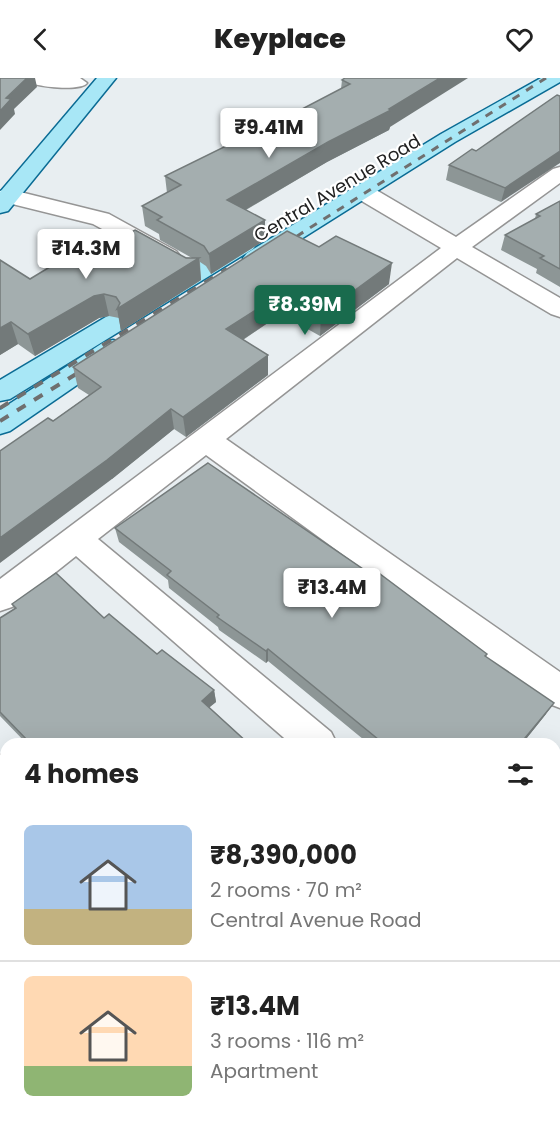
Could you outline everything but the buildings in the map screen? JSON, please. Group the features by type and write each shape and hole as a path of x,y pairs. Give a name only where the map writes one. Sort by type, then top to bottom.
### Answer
{"main road":[{"path":"4,201 108,78"},
{"name":"Central Avenue Road","path":"0,392 520,78"},
{"path":"0,424 172,308 448,138 554,78"},
{"path":"63,101 81,81"}],"street":[{"path":"30,78 81,81"},
{"path":"0,597 458,247 549,195 560,173"},
{"path":"363,192 560,309"},
{"path":"4,201 101,219 196,273"},
{"path":"206,440 560,692"},
{"path":"77,539 311,738"}],"railway":[{"path":"283,245 546,78"},
{"path":"0,408 227,269"},
{"path":"0,421 89,366"}]}
